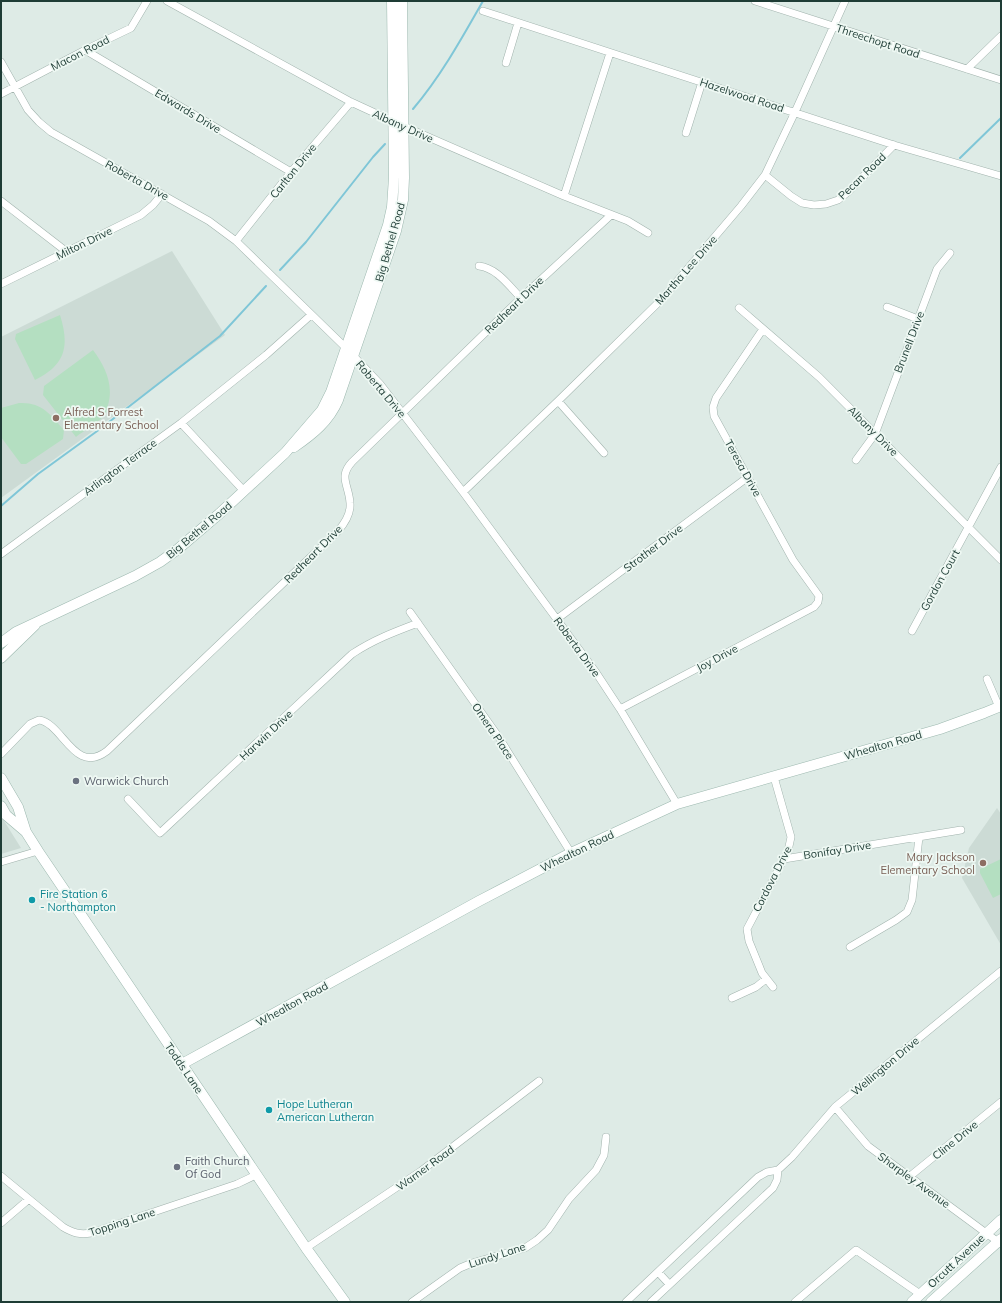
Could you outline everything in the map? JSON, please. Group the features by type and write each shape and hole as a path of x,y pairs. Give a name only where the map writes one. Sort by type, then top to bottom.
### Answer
{"main road":[{"name":"Big Bethel Road","path":"392,1 398,124"},
{"name":"Big Bethel Road","path":"285,453 310,436 328,418 338,400 389,237 398,124 402,1"},
{"name":"Big Bethel Road","path":"1,643 16,632 135,576 160,562 194,537 285,453 325,405 389,237"},
{"name":"Big Bethel Road","path":"1,658 38,622"},
{"name":"Whealton Road","path":"182,1064 571,853 678,804 940,729 984,714 1000,706"},
{"name":"Todds Lane","path":"1,778 18,807 26,832 38,851 256,1175 345,1302"},
{"name":"Todds Lane","path":"1,806 6,815 26,832"},
{"name":"Orcutt Avenue","path":"912,1302 1001,1220"},
{"name":"Orcutt Avenue","path":"932,1302 1000,1242"}],"street":[{"name":"Macon Road","path":"1,94 85,50 131,28 147,1"},
{"name":"Albany Drive","path":"168,1 351,102 564,196 628,221 648,233"},
{"name":"Threechopt Road","path":"755,1 1001,80"},
{"name":"Martha Lee Drive","path":"463,492 661,300 741,206 764,175 795,112 845,1"},
{"name":"Hazelwood Road","path":"483,12 894,145 1001,176"},
{"path":"506,64 518,23"},
{"path":"967,69 1001,36"},
{"name":"Edwards Drive","path":"85,50 291,172"},
{"path":"564,196 610,53"},
{"name":"Roberta Drive","path":"1,62 28,110 38,122 51,132 209,221 236,242 346,348 380,384 463,492 595,671 678,804"},
{"path":"686,133 702,82"},
{"name":"Carlton Drive","path":"236,242 291,172 351,102"},
{"name":"Pecan Road","path":"764,175 802,203 814,206 826,204 838,200 848,192 894,145"},
{"name":"Milton Drive","path":"1,284 141,215 153,205 162,194"},
{"path":"1,201 67,252"},
{"name":"Redheart Drive","path":"1,754 30,724 39,720 47,723 80,755 97,757 108,751 338,531 347,520 350,504 348,490 344,483 344,475 347,468 521,298 610,215"},
{"name":"Brunell Drive","path":"856,460 874,434 937,269 950,253"},
{"path":"479,266 494,272 521,298"},
{"path":"887,307 918,319"},
{"name":"Albany Drive","path":"739,308 819,377 1001,560"},
{"name":"Arlington Terrace","path":"1,554 181,423 266,355 311,315"},
{"name":"Teresa Drive","path":"763,329 716,398 713,407 714,416 793,560 819,596 818,602 814,607"},
{"path":"558,401 604,453"},
{"path":"181,423 244,491"},
{"name":"Gordon Court","path":"912,631 1001,467"},
{"name":"Strother Drive","path":"557,619 748,477"},
{"name":"Joy Drive","path":"620,709 814,607"},
{"name":"Omera Place","path":"410,612 498,736 571,853"},
{"name":"Harwin Drive","path":"128,799 160,832 352,654 375,640 418,623"},
{"path":"986,679 1000,706"},
{"name":"Cordova Drive","path":"773,987 762,973 749,941 747,929 788,851 791,837 774,777"},
{"name":"Bonifay Drive","path":"784,859 961,830"},
{"path":"850,947 907,912 912,900 919,837"},
{"path":"1,862 38,851"},
{"name":"Wellington Drive","path":"626,1302 758,1177 766,1172 778,1170 792,1157 835,1108 1001,971"},
{"path":"732,998 756,987 766,978"},
{"name":"Warner Road","path":"306,1248 421,1171 540,1081"},
{"name":"Cline Drive","path":"909,1177 1001,1102"},
{"name":"Sharpley Avenue","path":"835,1108 868,1146 1000,1242"},
{"name":"Lundy Lane","path":"417,1301 460,1268 472,1263 525,1248 537,1240 548,1230 569,1199 596,1170 604,1155 606,1137"},
{"name":"Wellington Drive","path":"651,1302 773,1188 777,1180 778,1170"},
{"name":"Topping Lane","path":"1,1176 64,1227 70,1231 82,1235 224,1189 256,1175"},
{"path":"1,1223 30,1199"},
{"path":"795,1302 856,1250 920,1294"},
{"path":"658,1272 669,1284"}],"shaded area":[{"name":"Alfred S Forrest Elementary School","path":"172,251 225,335 1,498 1,337"},
{"name":"Mary Jackson Elementary School","path":"997,808 1001,814 1001,945 962,878 969,848"},
{"path":"1,816 21,848 1,854"}],"green space":[{"path":"60,315 65,337 62,354 59,361 53,368 35,380 15,339 16,334"},
{"path":"93,350 105,369 109,383 110,398 107,411 103,417 76,437 43,395 44,386"},
{"path":"19,403 27,403 45,410 64,430 63,439 26,464 21,464 1,437 1,408"},
{"path":"1001,859 1001,894 993,898 980,873 980,869"}],"waterway":[{"path":"413,109 442,70 483,1"},
{"path":"960,158 1001,118"},
{"path":"280,270 306,242 385,144"},
{"path":"1,506 38,474 100,429 220,336 266,286"}],"place":[{"name":"Alfred S Forrest Elementary School","path":"56,418"},
{"name":"Warwick Church","path":"76,781"},
{"name":"Mary Jackson Elementary School","path":"983,863"},
{"name":"Fire Station 6 - Northampton","path":"32,900"},
{"name":"Hope Lutheran American Lutheran","path":"269,1110"},
{"name":"Faith Church Of God","path":"177,1167"}]}
